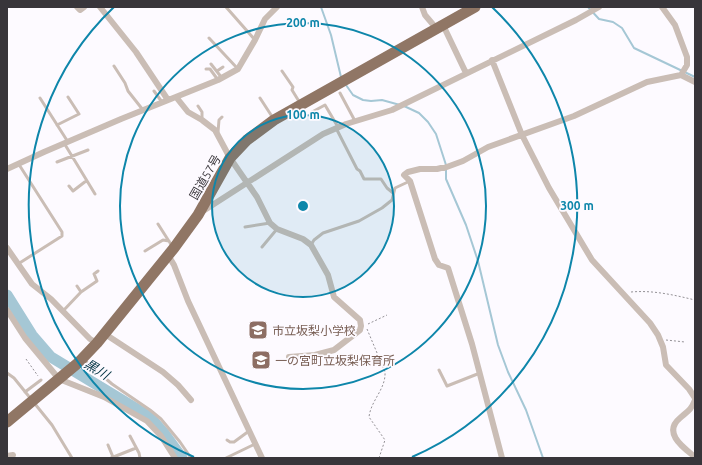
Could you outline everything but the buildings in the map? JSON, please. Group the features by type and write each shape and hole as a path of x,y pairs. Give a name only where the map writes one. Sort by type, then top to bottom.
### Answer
{"highway":[{"name":"国道57号","path":"7,422 80,361 105,334 170,248 198,215 230,158 247,140 274,120 301,104 342,85 439,26 475,7"}],"street":[{"path":"77,7 80,10 84,7"},
{"path":"100,7 136,52 165,101"},
{"path":"7,169 66,142 176,96 221,80 238,69 255,40 264,19 277,7"},
{"path":"422,7 425,14 439,26 466,73"},
{"path":"198,215 323,134 354,121 392,110 598,7"},
{"path":"662,7 675,25 687,57 687,65 682,74"},
{"path":"492,60 522,135 549,188 592,260 650,323 660,339 666,365 690,389 695,399 692,408 677,420 673,428 674,436 680,444 695,457"},
{"path":"502,458 480,373 448,268 439,265 435,259 410,181 404,175 408,172 420,169 444,168 463,161 488,147 574,116 647,82 682,74 695,82"},
{"path":"176,96 188,112 212,127 218,134 230,158 257,197 270,223 277,229 303,239 311,245 328,275 334,297 358,318 361,326 360,330 334,350 325,354 289,357"},
{"path":"7,248 32,284 63,311 90,340 97,343"},
{"path":"170,248 174,265 188,301 262,458"},
{"path":"7,310 24,338 62,377 104,397 146,421 161,436 175,458"},
{"path":"105,334 163,372 178,384 191,400"}],"lane":[{"path":"226,7 255,40"},
{"path":"209,38 238,69"},
{"path":"211,64 217,71 221,80"},
{"path":"114,66 128,90 143,110"},
{"path":"217,71 223,67"},
{"path":"206,69 210,69 221,80"},
{"path":"282,71 294,87 292,90 301,104"},
{"path":"342,85 354,121"},
{"path":"154,91 165,101"},
{"path":"57,125 79,114 68,97"},
{"path":"40,98 57,125 86,181 95,194"},
{"path":"260,98 274,120"},
{"path":"312,112 325,105 357,169 360,171 364,179 382,179 387,188 393,193"},
{"path":"198,106 202,112 202,120"},
{"path":"218,134 219,120 222,117"},
{"path":"56,162 88,150"},
{"path":"18,163 62,232 62,236 18,264"},
{"path":"69,186 73,191 86,181"},
{"path":"311,245 314,240 323,233 360,221 382,208 392,200 394,188 410,181"},
{"path":"245,227 270,223"},
{"path":"158,224 170,248"},
{"path":"262,247 277,229"},
{"path":"145,251 163,240 170,248"},
{"path":"63,311 81,292 97,280 94,274 98,270"},
{"path":"77,286 81,292"},
{"path":"80,361 161,419 191,458"},
{"path":"439,370 446,386 480,373"},
{"path":"7,373 14,378 52,425 72,458"},
{"path":"25,392 41,380"},
{"path":"227,440 234,442 249,431"},
{"path":"130,436 140,458"},
{"path":"226,458 255,444"},
{"path":"108,445 112,458 136,448"}],"path":[{"path":"623,293 663,293 695,300"},
{"path":"361,326 387,315"},
{"path":"361,326 366,328 385,372 383,384 371,405 369,417 385,440 379,458"},
{"path":"660,339 685,342"},
{"path":"26,359 41,380"}],"waterway":[{"path":"321,7 331,35 341,77"},
{"path":"588,7 599,19 613,22 622,28 634,48 695,77"},
{"path":"346,85 353,95 363,100 382,100 400,105"},
{"path":"404,106 419,113 428,122 436,134 446,165 446,179 466,225 478,261 498,345 508,372 526,410 543,458"},
{"name":"黒川","path":"7,295 32,335 51,357 150,417 182,458"}],"place":[{"name":"市立坂梨小学校","path":"258,330"},
{"name":"一の宮町立坂梨保育所","path":"261,360"}]}
